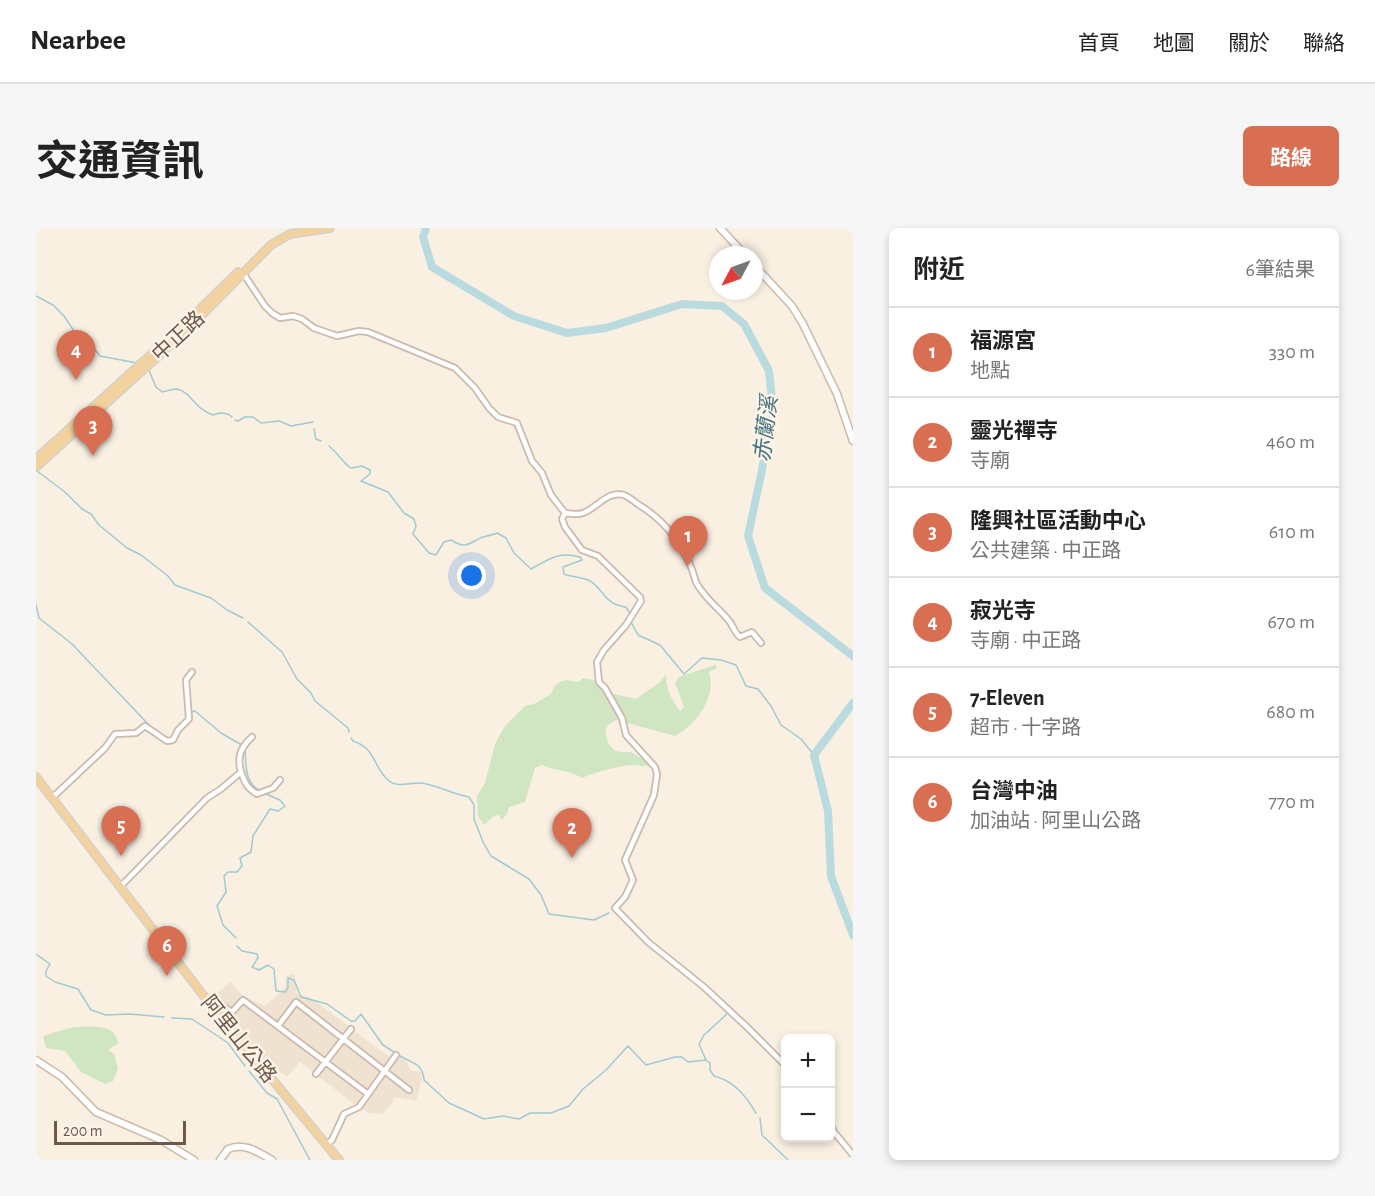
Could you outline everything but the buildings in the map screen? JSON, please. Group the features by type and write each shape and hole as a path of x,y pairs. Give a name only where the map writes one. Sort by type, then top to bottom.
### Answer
{"main road":[{"name":"中正路","path":"36,459 187,322 269,242 289,230 298,228"},
{"name":"中正路","path":"36,467 188,328 271,245 290,234 330,228"},
{"name":"阿里山公路","path":"36,777 213,1008 339,1160"}],"street":[{"path":"720,228 737,246"},
{"path":"243,272 265,306 280,318 293,316 302,318 314,328 337,336 359,331 368,332 455,368 475,388 498,417 518,423 532,461 542,473 551,495 565,513 582,514 615,494 624,495 656,515 674,535 692,568 698,587 730,622 736,634 740,637 752,632 761,643"},
{"path":"763,275 792,306 803,324 837,394 853,441"},
{"path":"565,513 562,519 565,527 582,550 598,556 640,597 641,601 626,625 604,650 597,662 599,682 605,688 622,718 626,735 655,767 657,774 654,795 625,860 633,880 625,897 615,908 648,942 704,987 781,1061"},
{"path":"52,798 105,747 115,734 136,733 145,726 167,741 173,740 178,730 189,720 186,680 192,672"},
{"path":"252,737 244,745 238,761 245,784 257,794 273,788 280,780"},
{"path":"121,886 207,798 241,772"},
{"path":"213,1008 220,1004 232,1012 243,1000 368,1094"},
{"path":"278,1026 296,1002 409,1090"},
{"path":"316,1074 351,1029"},
{"path":"326,1145 332,1140 344,1114 358,1107 396,1055"},
{"path":"36,1060 62,1077 96,1112 161,1140 194,1160"},
{"path":"835,1133 853,1155"},
{"path":"220,1160 228,1149 239,1146 254,1150 272,1160"}],"shaded area":[{"path":"294,974 297,994 310,997 393,1060 397,1055 408,1063 410,1070 421,1072 422,1078 416,1101 394,1097 392,1104 382,1114 369,1113 300,1062 287,1077 263,1059 211,998 231,982 242,995 264,1006 285,988 286,976"}],"green space":[{"path":"715,665 717,668 709,672 710,691 703,709 690,725 675,736 616,720 605,730 608,743 614,750 631,752 652,764 614,768 582,778 573,773 542,765 535,768 525,802 509,807 502,820 499,815 494,816 484,825 478,816 477,796 485,783 495,744 505,726 525,706 534,704 551,694 560,682 566,680 579,682 583,678 594,680 609,693 636,699 660,682 666,674 670,694 680,711 684,707 675,683 679,677"},
{"path":"73,1027 101,1027 113,1032 118,1044 109,1051 114,1054 118,1069 113,1081 105,1084 81,1072 65,1051 46,1048 43,1036"}],"waterway":[{"name":"赤蘭溪","path":"426,228 423,237 432,267 514,316 567,333 606,328 682,304 722,306 744,324 769,371 773,409 748,536 765,588 853,656"},
{"path":"36,296 53,305 64,316 78,337 92,346 100,356 137,363"},
{"path":"148,368 156,387 162,392 182,390 207,413 213,415 225,413 232,417"},
{"path":"235,420 253,417 261,423 279,421 291,426 313,422"},
{"path":"314,429 316,439 321,441"},
{"path":"329,446 351,468 362,466 370,470 370,474 361,481 388,492 404,513 414,519 416,526 413,534 429,553 436,555 444,542 451,540 464,545 497,533 506,538 514,553 531,569 560,556 580,557 582,560 563,567 564,574 593,583 607,599 626,607 629,612"},
{"path":"37,471 91,514 99,525 127,548 141,555 168,576 175,585 211,598 243,618"},
{"path":"36,605 39,618 72,644 149,725"},
{"path":"248,622 282,652 297,679 311,693 315,701 348,728 349,732"},
{"path":"631,622 638,635 660,645 684,674 702,658 721,660 736,665 746,686 758,689 771,706 781,725 801,739 814,755"},
{"name":"赤蘭溪","path":"853,703 814,755 828,811 831,876 853,935"},
{"path":"190,712 195,711 221,733 240,744"},
{"path":"351,738 366,748 389,781 400,784 427,784 469,797 474,805 474,819 491,856 529,879 541,895 549,914 594,920 609,913"},
{"path":"245,748 248,777 254,787 259,790"},
{"path":"236,938 223,925 217,906 226,892 224,876 228,872 237,872 242,866 240,858 251,852 253,836 270,809 278,811 285,806 280,800 266,794"},
{"path":"237,946 242,951 257,954 258,958 252,967 259,970 268,965 274,969 276,991 285,992 288,988 288,978 294,980 301,997 327,1004 351,1021 355,1021 361,1014 383,1045 394,1052"},
{"path":"36,954 50,964 46,976 55,982 78,989 91,1010 106,1015 130,1014 164,1017"},
{"path":"706,1060 699,1044 704,1035 727,1014"},
{"path":"172,1018 192,1019 228,1043 245,1066"},
{"path":"400,1056 419,1067 424,1080 449,1103 484,1119 503,1116 519,1119 530,1113 551,1113 569,1106 583,1089 606,1070 628,1046 646,1065 675,1057 682,1057 688,1062 706,1060 710,1063 710,1070 714,1076 739,1090 756,1113"},
{"path":"249,1071 267,1093 277,1099 310,1160"},
{"path":"760,1118 762,1135 788,1160"}],"place":[{"name":"寂光寺","path":"76,380"},
{"name":"隆興社區活動中心","path":"93,456"},
{"name":"福源宮","path":"688,566"},
{"name":"7-Eleven","path":"121,856"},
{"name":"靈光禪寺","path":"572,858"},
{"name":"台灣中油","path":"167,976"}]}
